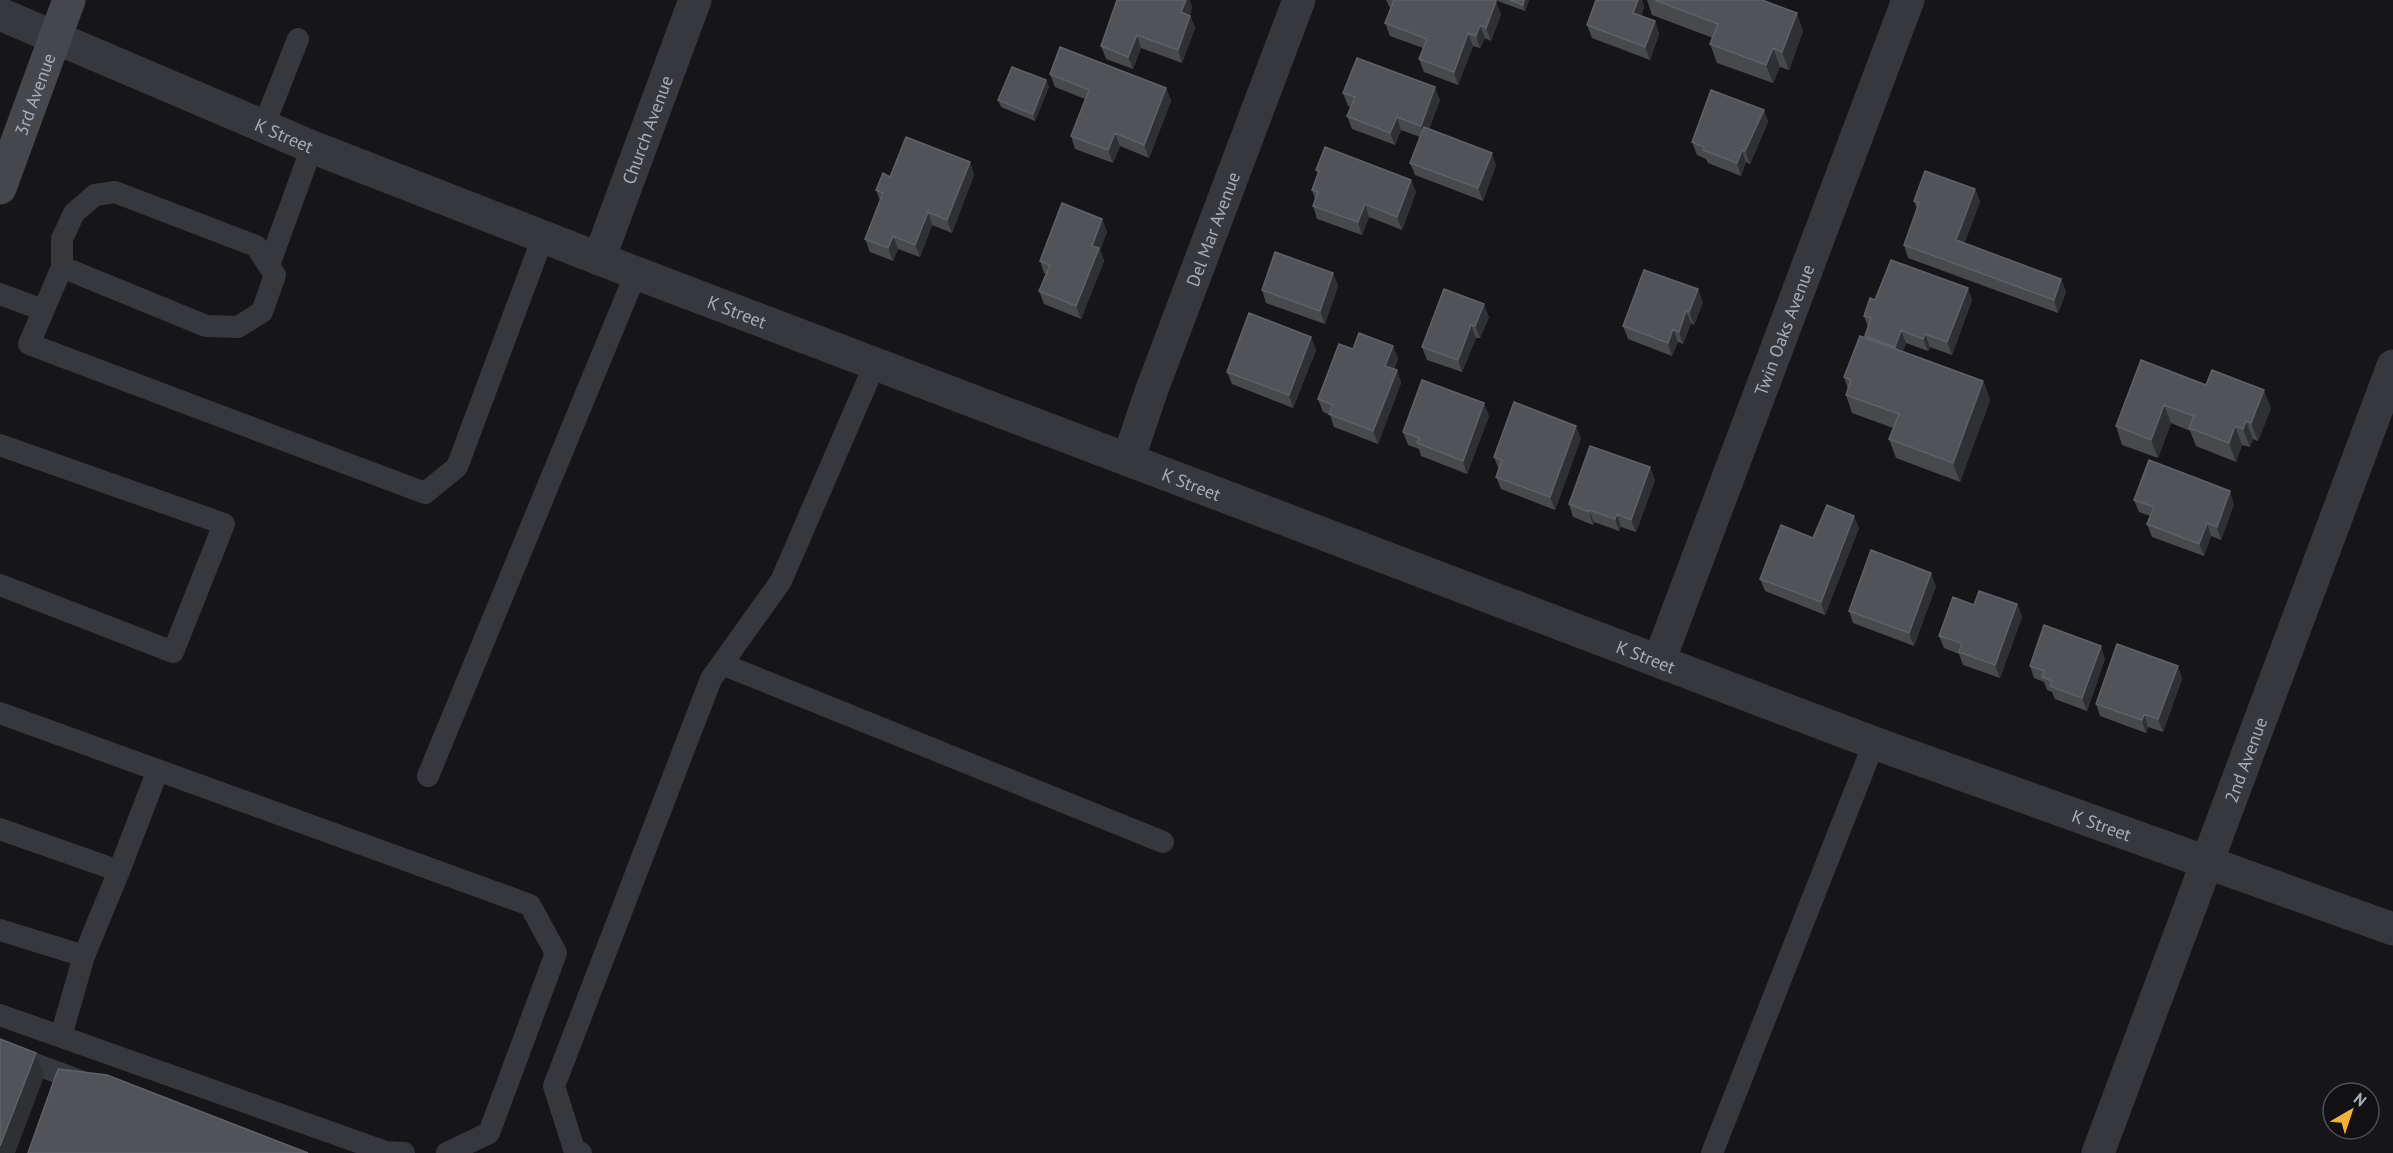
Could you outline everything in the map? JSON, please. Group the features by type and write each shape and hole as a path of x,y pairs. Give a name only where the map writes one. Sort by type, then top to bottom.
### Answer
{"main road":[{"name":"3rd Avenue","path":"1,184 69,0"}],"street":[{"name":"Church Avenue","path":"599,259 695,0"},
{"name":"Del Mar Avenue","path":"1128,460 1151,392 1299,0"},
{"name":"Twin Oaks Avenue","path":"1659,661 1908,0"},
{"name":"K Street","path":"0,14 312,147 599,259 1874,743 2208,861 2393,930"},
{"name":"2nd Avenue","path":"2098,1153 2393,366"}],"lane":[{"path":"264,125 298,39"},
{"path":"269,265 312,147"},
{"path":"62,267 206,326 238,327 262,312 275,274 256,246 115,192 95,195 74,213 62,238 62,267 28,344 425,493 457,467 543,237"},
{"path":"428,776 636,273"},
{"path":"0,294 43,310"},
{"path":"581,1153 574,1149 554,1086 711,679 781,581 875,364"},
{"path":"0,445 224,524 173,652 0,585"},
{"path":"722,664 1163,842"},
{"path":"0,713 530,905 556,953 489,1133 447,1153"},
{"path":"1712,1153 1874,743"},
{"path":"61,1036 84,956 158,770"},
{"path":"0,829 119,871"},
{"path":"0,930 84,956"},
{"path":"0,1015 386,1152 404,1153"},
{"path":"0,1052 104,1090"}],"building":[{"path":"1117,0 1186,0 1181,12 1190,16 1178,50 1137,35 1128,57 1101,46"},
{"path":"1394,0 1496,1 1486,28 1480,25 1476,36 1468,33 1454,72 1419,59 1427,39 1385,23"},
{"path":"1510,0 1524,0 1523,5"},
{"path":"1596,0 1638,0 1633,13 1655,21 1645,47 1587,25"},
{"path":"1655,0 1762,0 1797,13 1782,52 1773,48 1766,65 1710,44 1718,24"},
{"path":"1060,47 1166,88 1144,145 1115,133 1108,150 1071,136 1089,90 1050,74"},
{"path":"1357,58 1435,87 1421,126 1397,117 1390,133 1347,116 1355,97 1343,93"},
{"path":"1012,67 1046,80 1033,114 998,100"},
{"path":"1711,90 1764,110 1737,163 1703,150 1704,147 1692,142"},
{"path":"1424,127 1492,153 1478,188 1410,163"},
{"path":"906,137 970,162 947,220 928,212 915,245 893,236 888,248 865,239 883,193 876,190 883,173 890,177"},
{"path":"1325,147 1411,180 1397,217 1365,204 1358,222 1313,206 1318,192 1312,190 1319,171 1316,170"},
{"path":"1925,171 1975,189 1956,240 2061,279 2054,300 1904,245 1919,203 1914,201"},
{"path":"1062,203 1102,219 1092,246 1099,248 1076,306 1039,291 1050,265 1040,261"},
{"path":"1275,252 1333,273 1320,311 1262,290"},
{"path":"1891,260 1968,288 1947,342 1925,334 1923,339 1901,330 1895,347 1865,336 1871,318 1864,316 1870,298 1875,300"},
{"path":"1644,270 1698,289 1689,312 1686,311 1679,332 1673,329 1668,343 1623,326"},
{"path":"1444,289 1484,304 1475,326 1471,325 1458,360 1422,347"},
{"path":"1249,313 1311,337 1289,395 1227,372"},
{"path":"1359,333 1393,346 1385,366 1397,370 1373,431 1329,414 1333,405 1318,399 1339,344 1353,349"},
{"path":"1860,336 1983,381 1953,463 1889,439 1899,414 1846,395 1851,380 1844,377"},
{"path":"2141,360 2206,385 2212,370 2264,390 2251,423 2246,421 2243,429 2235,426 2229,443 2189,428 2194,416 2164,405 2151,440 2116,426"},
{"path":"1422,380 1484,403 1463,461 1417,443 1419,438 1403,432"},
{"path":"1514,402 1576,426 1550,497 1496,477 1502,460 1494,457"},
{"path":"1590,446 1650,467 1631,520 1617,514 1615,519 1569,504"},
{"path":"2149,460 2230,491 2217,527 2207,523 2199,544 2147,524 2154,507 2134,500"},
{"path":"1827,505 1854,516 1821,602 1760,579 1781,525 1813,538"},
{"path":"1871,550 1931,573 1909,633 1849,611"},
{"path":"1979,591 2017,604 1995,665 1959,652 1962,643 1939,636 1953,597 1974,605"},
{"path":"2044,625 2101,646 2082,698 2050,686 2052,681 2042,677 2044,671 2030,666"},
{"path":"2117,644 2178,666 2158,719 2144,714 2142,720 2096,704"},
{"path":"0,1039 36,1053 0,1146"},
{"path":"58,1069 107,1075 308,1153 28,1153"}]}
